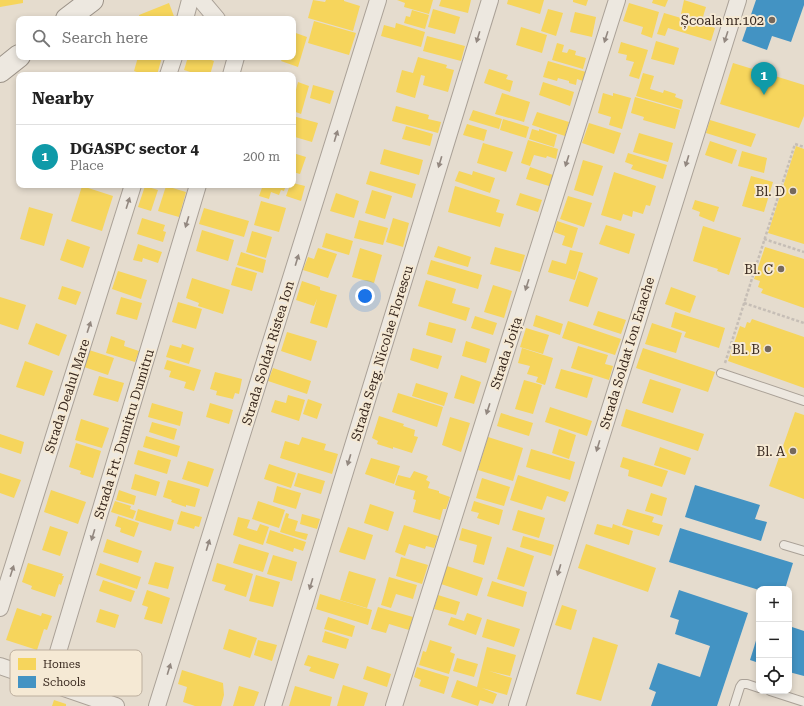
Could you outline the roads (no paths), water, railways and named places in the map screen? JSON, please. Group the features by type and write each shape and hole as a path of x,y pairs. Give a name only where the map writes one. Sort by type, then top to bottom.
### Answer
{"main road":[{"path":"71,16 92,0"},
{"path":"0,71 16,58"}],"street":[{"path":"186,16 190,0"},
{"path":"201,0 214,16"},
{"name":"Strada Soldat Ristea Ion","path":"157,706 378,0"},
{"name":"Strada Serg. Nicolae Florescu","path":"273,706 490,0"},
{"name":"Strada Joița","path":"394,706 617,0"},
{"name":"Strada Soldat Ion Enache","path":"517,706 738,0"},
{"path":"169,72 173,60"},
{"path":"232,72 235,60"},
{"name":"Strada Dealul Mare","path":"0,608 132,188"},
{"name":"Strada Frt. Dumitru Dumitru","path":"59,650 197,188"},
{"path":"0,666 10,669"},
{"path":"77,696 89,702 116,706"}],"lane":[{"path":"721,373 804,401"},
{"path":"784,545 804,551"},
{"path":"734,706 742,684 756,687"},
{"path":"779,694 804,702"}],"place":[{"name":"Școala nr.102","path":"772,20"},
{"name":"DGASPC sector 4","path":"764,95"},
{"name":"Bl. D","path":"793,191"},
{"name":"Bl. C","path":"781,269"},
{"name":"Bl. B","path":"768,349"},
{"name":"Bl. A","path":"793,451"}]}
